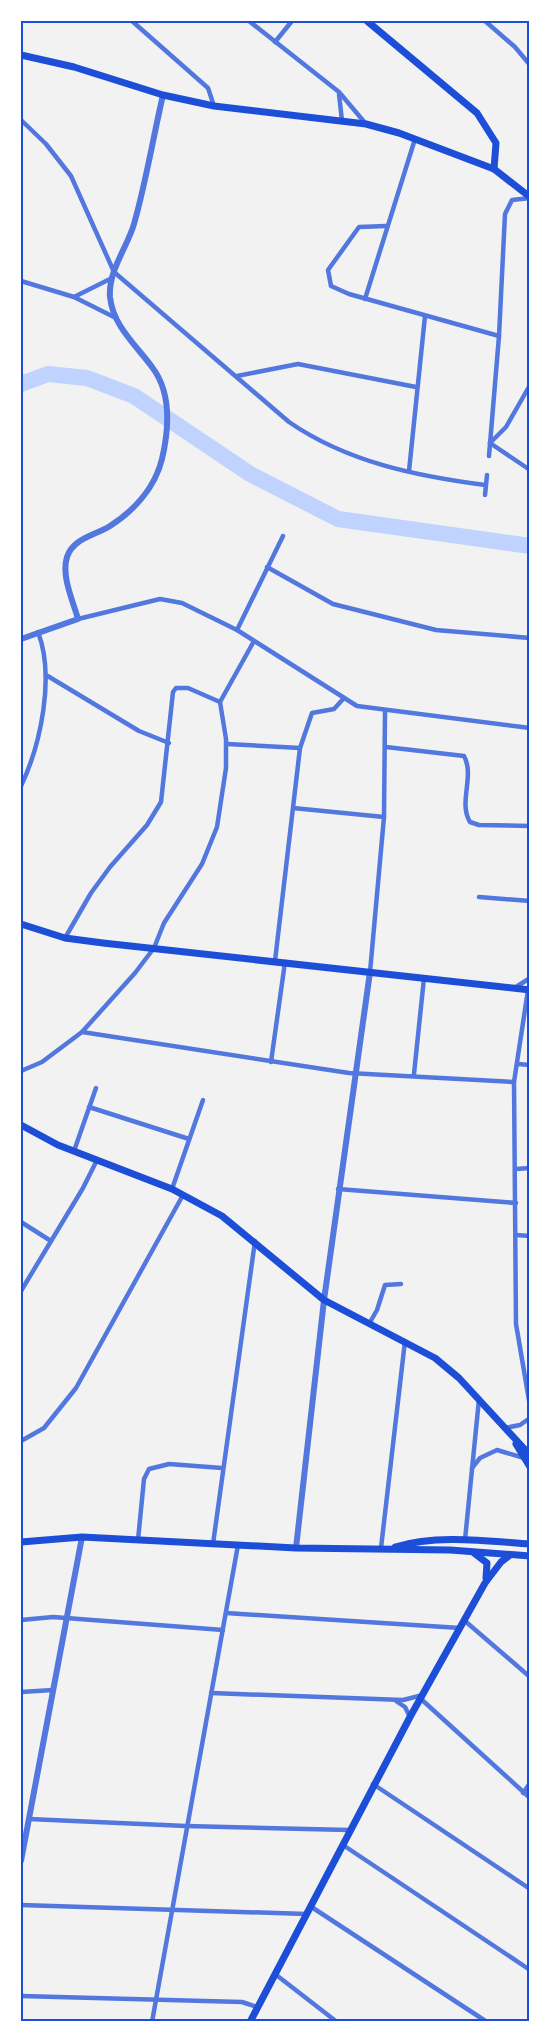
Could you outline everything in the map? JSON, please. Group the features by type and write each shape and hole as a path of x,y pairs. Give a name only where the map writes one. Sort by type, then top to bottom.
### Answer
{"main road":[{"path":"369,22 477,113 486,124 496,144 494,169"},
{"path":"21,54 74,67 163,95 214,106 366,124 415,139 494,169 530,198"},
{"path":"21,924 65,938 529,990"},
{"path":"21,1125 74,1151 172,1189 222,1216 324,1300 405,1341 441,1363 479,1399 527,1456 530,1467"},
{"path":"21,1542 82,1537 296,1548 472,1551 530,1556"},
{"path":"393,1548 406,1544 465,1540 530,1544"},
{"path":"472,1551 488,1565 485,1583"},
{"path":"250,2022 410,1717 485,1583 501,1562 510,1555"}],"street":[{"path":"132,21 208,88 214,106"},
{"path":"249,21 339,92 366,124"},
{"path":"275,42 292,21"},
{"path":"485,21 515,47 530,65"},
{"path":"339,92 342,121"},
{"path":"78,619 66,576 67,556 76,544 110,526 149,491 158,475 167,432 163,389 154,369 116,318 111,301 113,275 135,221 163,95"},
{"path":"21,120 46,144 71,176 113,275 237,376 289,422 311,438 355,458 409,471 486,485"},
{"path":"365,299 415,139"},
{"path":"489,456 507,206 512,200 530,198"},
{"path":"387,226 359,227 328,270 328,281 336,290 499,336"},
{"path":"74,297 113,275"},
{"path":"21,281 74,297 116,318"},
{"path":"409,471 425,316"},
{"path":"237,376 298,364 416,387"},
{"path":"490,443 506,427 530,385"},
{"path":"490,443 530,470"},
{"path":"485,495 487,475"},
{"path":"237,630 283,536"},
{"path":"267,567 333,604 436,630 530,638"},
{"path":"21,639 78,619 160,599 182,603 237,630 357,706 385,712 415,712 530,728"},
{"path":"21,786 33,750 46,675 44,654 38,633"},
{"path":"21,1071 42,1062 82,1032 135,974 154,948 164,923 202,864 217,827 227,744 220,702 254,641"},
{"path":"46,675 139,731 169,743"},
{"path":"65,938 102,878 147,825 161,802 169,743 172,696 176,688 188,688 220,702"},
{"path":"275,961 300,748 312,713 334,709 344,698"},
{"path":"296,1548 338,1189 370,972 384,817 385,712"},
{"path":"227,744 300,748"},
{"path":"386,747 464,756 468,765 466,813 470,822 479,825 530,826"},
{"path":"293,808 384,817"},
{"path":"479,897 530,901"},
{"path":"271,1062 285,962"},
{"path":"414,1074 424,978"},
{"path":"513,988 530,978"},
{"path":"529,990 514,1082 516,1324 530,1406"},
{"path":"82,1032 271,1062 357,1072 514,1082"},
{"path":"518,1064 530,1065"},
{"path":"74,1151 96,1088"},
{"path":"172,1189 203,1100"},
{"path":"89,1107 189,1139"},
{"path":"21,1291 97,1160"},
{"path":"516,1169 530,1168"},
{"path":"338,1189 516,1203"},
{"path":"21,1441 44,1428 76,1388 183,1195"},
{"path":"21,1222 51,1241"},
{"path":"516,1235 530,1236"},
{"path":"213,1544 255,1241"},
{"path":"369,1324 377,1310 385,1285 401,1284"},
{"path":"381,1548 405,1341"},
{"path":"465,1540 470,1470 479,1399"},
{"path":"503,1428 520,1425 530,1419"},
{"path":"470,1470 480,1458 497,1450 527,1456"},
{"path":"138,1540 144,1479 149,1469 169,1464 222,1468"},
{"path":"21,1861 82,1537"},
{"path":"152,2022 238,1545"},
{"path":"226,1613 463,1625 530,1677"},
{"path":"21,1620 67,1618 222,1630"},
{"path":"21,1692 53,1690"},
{"path":"211,1693 394,1700 422,1697 530,1798"},
{"path":"394,1700 403,1705 410,1717"},
{"path":"524,1793 530,1783"},
{"path":"373,1784 530,1889"},
{"path":"29,1819 349,1830"},
{"path":"342,1845 530,1970"},
{"path":"21,1905 306,1914"},
{"path":"310,1906 487,2022"},
{"path":"275,1974 338,2022"},
{"path":"21,1996 242,2002 257,2007"}],"waterway":[{"path":"21,384 48,374 87,378 134,396 250,474 338,519 530,546"}]}
